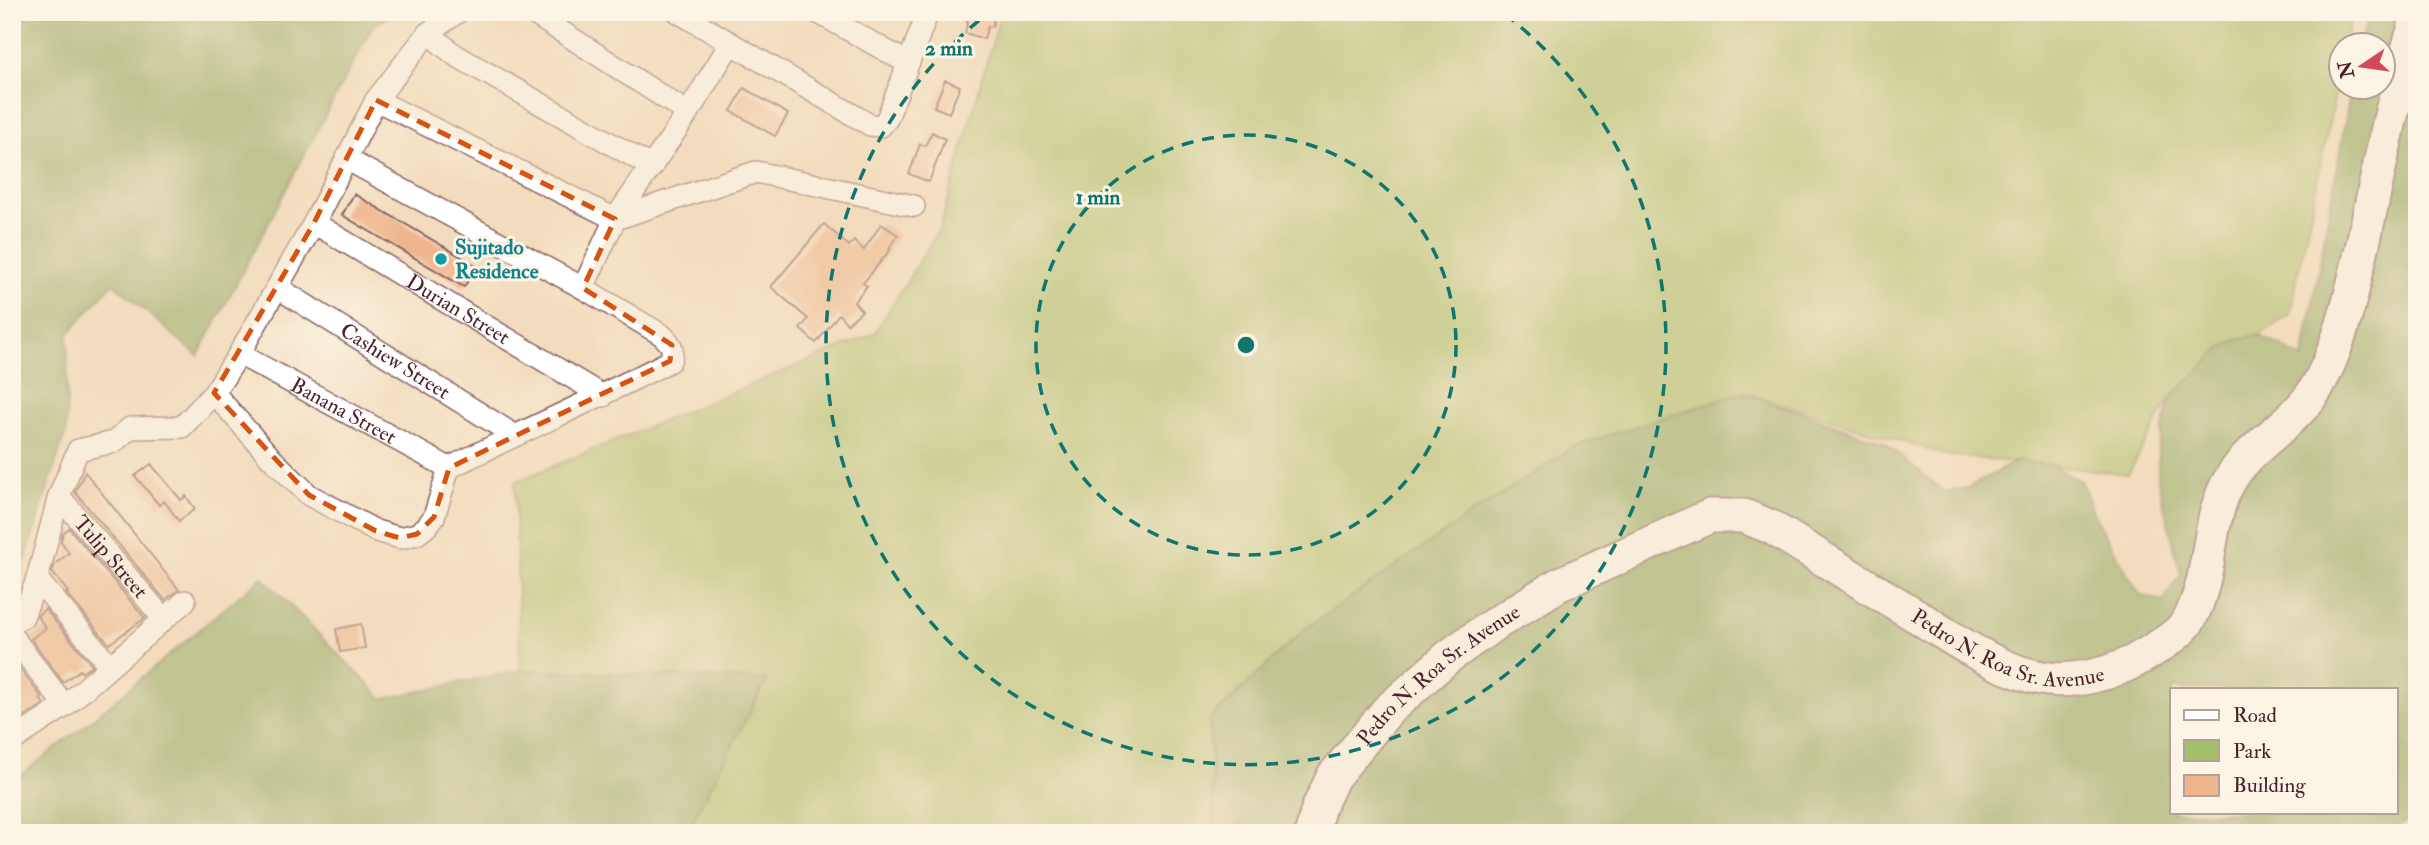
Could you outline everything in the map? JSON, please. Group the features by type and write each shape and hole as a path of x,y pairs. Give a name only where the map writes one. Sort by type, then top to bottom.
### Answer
{"main road":[{"name":"Pedro N. Roa Sr. Avenue","path":"1312,833 1318,809 1333,777 1388,710 1448,657 1558,585 1710,516 1744,516 1771,527 1947,635 2012,670 2035,677 2057,679 2107,673 2129,665 2176,635 2189,619 2202,587 2212,535 2227,485 2235,470 2301,409 2317,387 2331,356 2356,274 2400,72 2417,20"}],"street":[{"path":"12,622 23,617 37,579 59,496 78,450 114,443 130,428 182,427 214,393 239,355 314,223 376,100 428,33 458,12"},
{"path":"531,12 688,113"},
{"path":"678,12 870,125 881,126 887,119 928,12"},
{"path":"817,12 908,63"},
{"path":"428,33 455,55 652,167"},
{"path":"583,288 615,219 688,113 730,44"},
{"path":"376,100 615,219 756,172 914,206"},
{"path":"214,393 272,459 309,495 376,531 400,538 417,534 434,517 449,468 670,362 672,345 662,335 583,288 348,159"},
{"name":"Durian Street","path":"314,223 603,396"},
{"name":"Cashiew Street","path":"278,288 514,435"},
{"name":"Banana Street","path":"239,355 449,468"},
{"name":"Tulip Street","path":"59,496 163,618"},
{"path":"37,579 110,666"},
{"path":"12,741 65,706 185,601"},
{"path":"12,636 65,706"}],"highlighted area":[{"path":"376,100 615,219 583,288 672,345 670,361 449,468 434,517 417,534 400,538 376,531 309,495 214,393 314,223"}],"green space":[{"path":"12,12 397,12 373,25 198,356 113,283 68,334 66,431 12,601"},
{"path":"1001,12 2352,12 2348,32 2328,32 2328,102 2333,102 2290,314 2171,397 2128,474 1945,455 1743,392 1209,720 1214,833 686,831 766,680 520,670 515,482 874,334 940,228"},
{"path":"2371,12 2417,12 2417,816 2385,833 1216,833 1209,720 1305,629 1464,519 1576,446 1743,392 1885,443 1944,492 1967,488 2017,461 2050,465 2082,482 2094,515 2140,595 2163,601 2181,575 2158,481 2158,448 2171,397 2223,347 2238,339 2256,335 2303,359 2349,102 2398,102 2398,32 2364,32"},
{"path":"262,577 383,699 520,670 767,680 687,831 690,833 12,833 12,782 83,727"}],"building":[{"path":"955,12 996,12 992,27 988,26 984,39 965,33 968,20 955,16"},
{"path":"945,80 960,86 949,113 934,107"},
{"path":"744,88 788,114 775,136 731,111"},
{"path":"932,132 945,139 929,182 909,174 920,144 925,146"},
{"path":"354,194 477,266 464,287 342,215"},
{"path":"824,224 849,246 854,241 864,250 881,224 898,235 889,248 891,249 863,283 867,286 854,302 862,311 847,324 839,314 816,343 800,329 808,319 771,287"},
{"path":"151,464 181,500 186,496 195,509 179,521 164,501 159,505 135,476"},
{"path":"85,472 179,590 165,600 75,492"},
{"path":"69,528 145,618 109,644 52,572 55,564 69,553 61,541 63,533"},
{"path":"45,609 92,665 63,682 31,639 46,628 37,616"},
{"path":"361,624 365,648 340,652 336,629"},
{"path":"14,661 44,704 12,725 12,663"}],"place":[{"name":"Sujitado Residence","path":"441,259"}]}
